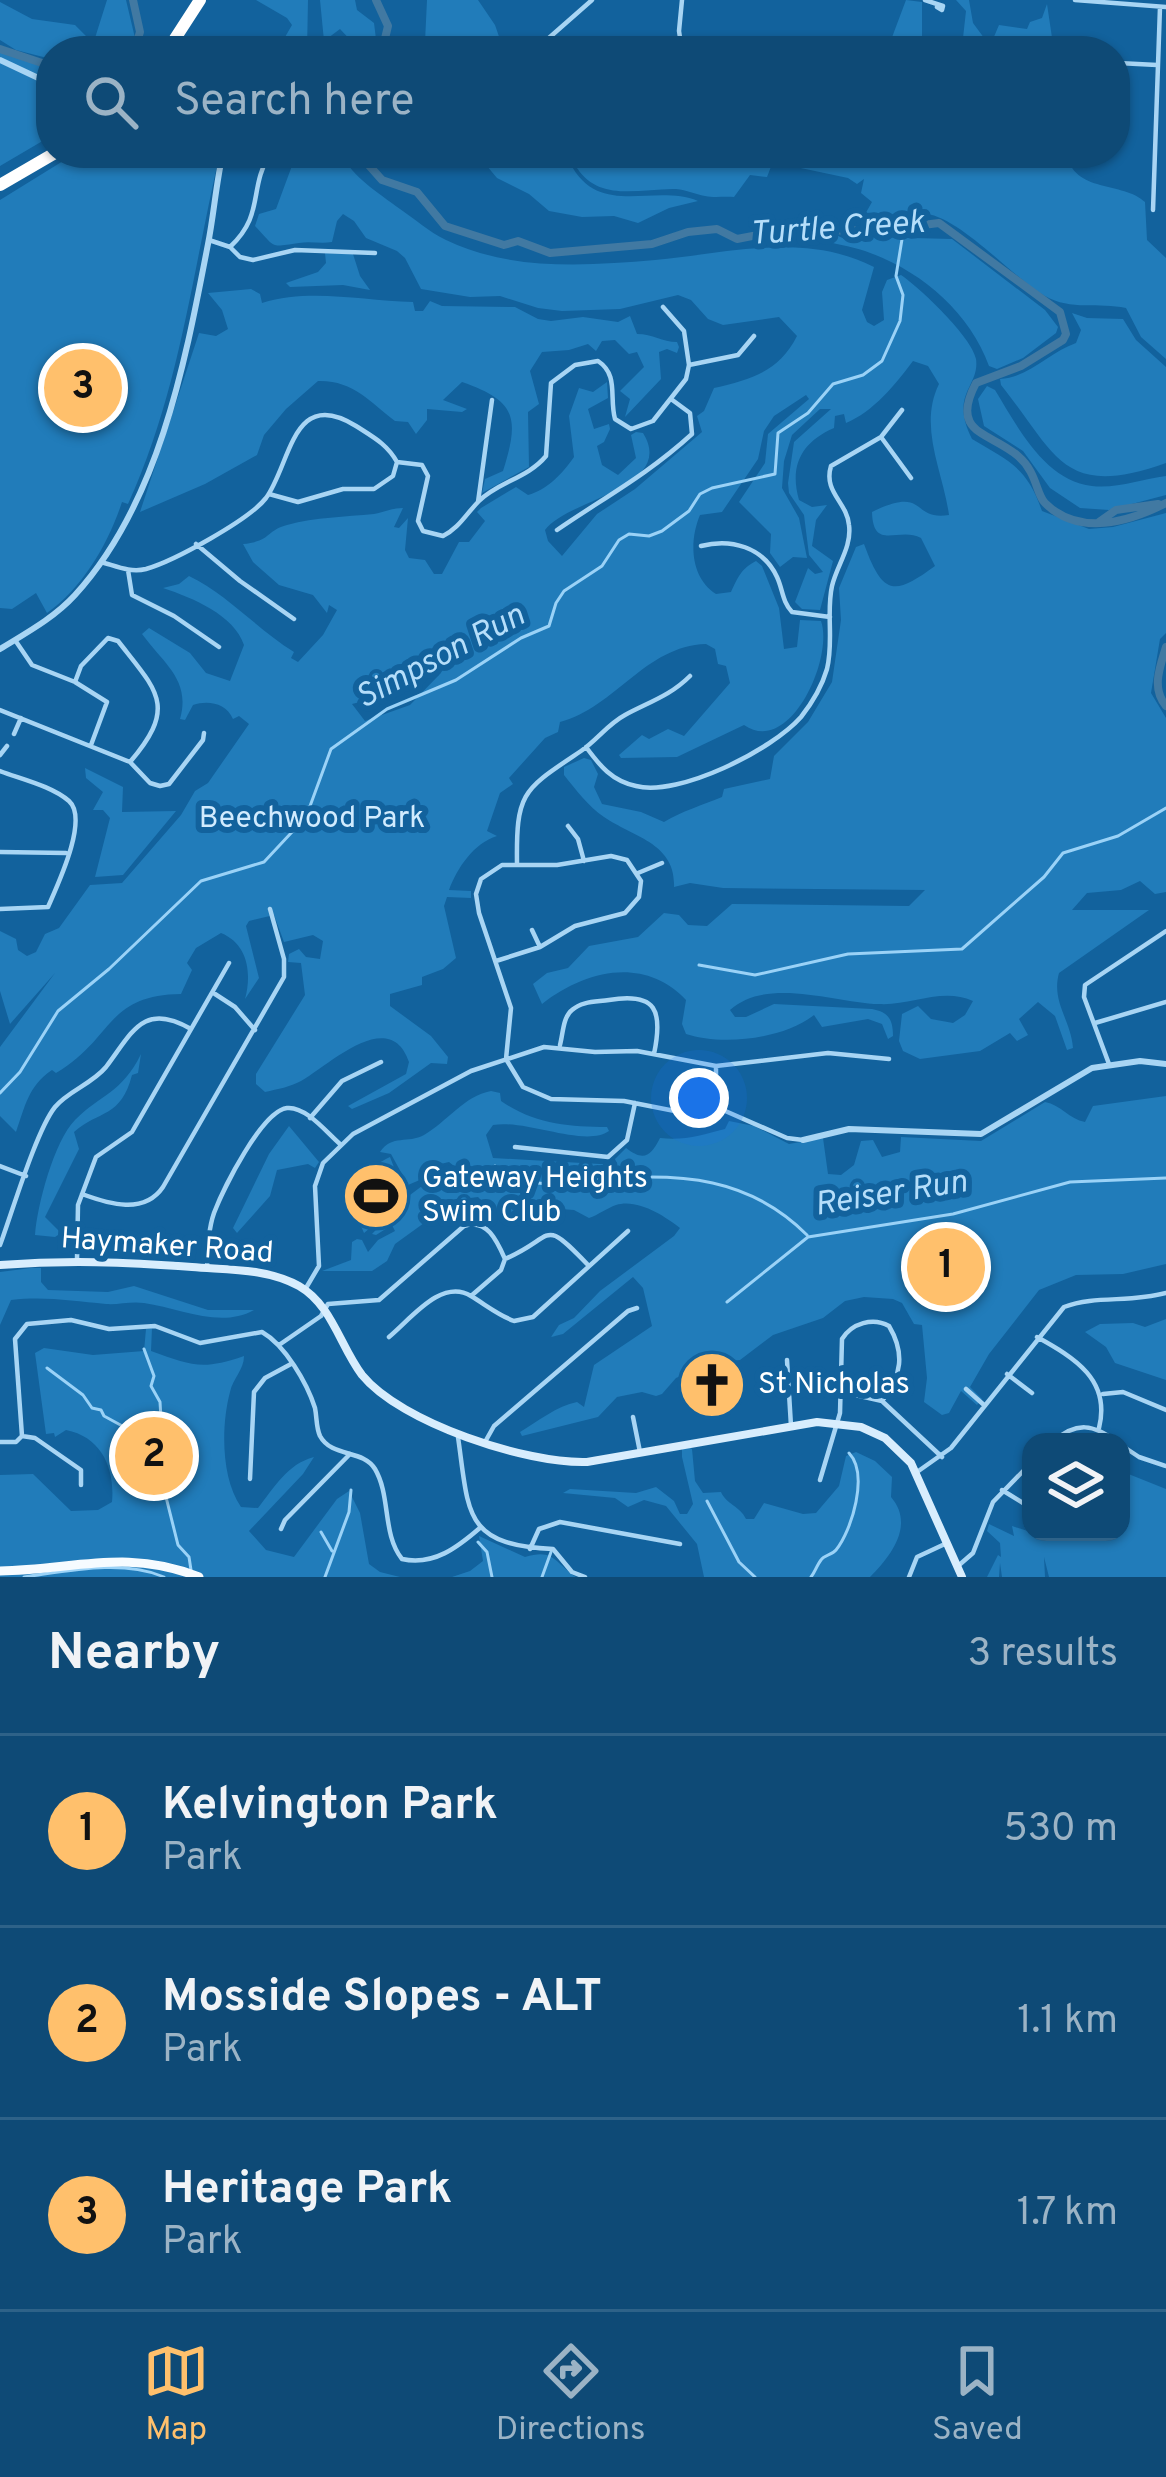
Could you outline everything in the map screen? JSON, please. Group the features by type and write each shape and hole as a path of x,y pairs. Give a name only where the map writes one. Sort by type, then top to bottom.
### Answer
{"highway":[{"path":"180,36 204,0"},
{"path":"0,181 36,161"}],"main road":[{"name":"Haymaker Road","path":"0,1265 77,1259 269,1274 305,1289 324,1310 363,1376 399,1406 485,1442 554,1463 587,1462 791,1426 838,1423 861,1427 885,1438 917,1472 962,1577"},
{"path":"0,1571 124,1559 157,1563 199,1577"}],"street":[{"path":"552,36 592,0"},
{"path":"682,0 682,36"},
{"path":"925,0 937,7"},
{"path":"1075,0 1163,7 1153,209"},
{"path":"0,60 36,77"},
{"path":"1130,64 1157,65"},
{"path":"0,649 74,596 100,562 155,454 189,337 221,168"},
{"path":"230,247 250,226 262,168"},
{"path":"209,240 254,260 295,250 375,253"},
{"path":"398,462 422,465 428,476 418,521 433,536 442,536 455,530 478,502 546,456 551,383 575,365 598,361 607,367 613,380 615,419 631,429 652,421 686,380 688,365 684,331 663,307"},
{"path":"688,365 738,355 754,336"},
{"path":"557,530 584,507 624,490 692,434 690,413 671,399"},
{"path":"478,502 492,400"},
{"path":"586,747 607,773 650,788 679,785 755,750 786,730 813,699 828,667 832,586 850,530 828,474 844,455 881,437 902,410"},
{"path":"100,562 128,570 148,568 251,514 269,494 289,443 304,425 322,415 334,414 372,436 398,462 393,476 374,489 343,490 298,502 269,494"},
{"path":"881,437 911,478"},
{"path":"701,546 727,542 745,546 773,570 792,612 830,617"},
{"path":"196,544 294,619"},
{"path":"128,570 132,596 174,616 219,647"},
{"path":"75,682 81,666 108,638 118,641 157,690 160,707 148,742 130,762"},
{"path":"15,640 32,665 75,682 107,702 91,745"},
{"path":"517,864 517,823 524,796 539,777 622,717 661,700 689,676"},
{"path":"0,710 130,762 150,784 169,784 205,733"},
{"path":"14,734 21,718"},
{"path":"0,754 7,746"},
{"path":"0,771 65,797 75,806 77,826 48,907 0,909"},
{"path":"568,826 578,839 584,861"},
{"path":"0,852 67,853"},
{"path":"496,961 540,947 575,926 630,910 639,897 641,880 620,858 496,866 478,886 479,913 512,1008 506,1059 515,1078 533,1094 571,1102 634,1103 678,1114 719,1106"},
{"path":"638,873 662,863"},
{"path":"82,1194 123,1204 156,1198 284,976 271,909"},
{"path":"532,930 540,947"},
{"path":"1109,1064 1084,997 1088,980 1166,931"},
{"path":"77,1259 76,1213 96,1157 132,1132 229,963"},
{"path":"213,994 235,1007 255,1030"},
{"path":"560,1047 567,1014 576,1006 636,998 654,1007 659,1019 654,1054"},
{"path":"1095,1023 1166,1002"},
{"path":"0,1245 4,1223 53,1109 104,1071 132,1031 160,1016 192,1030"},
{"path":"305,1289 320,1266 317,1177 323,1163 340,1145 456,1078 544,1047 654,1054 716,1066 828,1053 889,1059"},
{"path":"719,1106 737,1118 803,1140 849,1129 981,1134 1083,1072 1109,1064 1153,1060 1166,1064"},
{"path":"310,1118 342,1081 381,1062"},
{"path":"716,1066 719,1106"},
{"path":"515,1148 608,1157 627,1140 634,1103"},
{"path":"206,1268 214,1213 270,1117 281,1110 300,1110 340,1145"},
{"path":"0,1166 26,1175"},
{"path":"279,1345 332,1303 379,1300 470,1223 486,1227 506,1259"},
{"path":"389,1337 440,1294 458,1290 506,1318 524,1321 539,1313 628,1231"},
{"path":"471,1296 501,1270 506,1259 543,1234 562,1238 589,1266"},
{"path":"917,1472 942,1457 1054,1314 1071,1304 1135,1301 1166,1292"},
{"path":"485,1442 494,1426 637,1308"},
{"path":"0,1442 16,1442 22,1436 15,1340 27,1324 71,1320 109,1329 155,1326 200,1343 262,1332 279,1345 290,1364 314,1407 322,1438 333,1448 365,1459 376,1471 394,1546 402,1558 414,1562 447,1553 481,1527"},
{"path":"820,1480 838,1423 844,1334 856,1325 879,1321 893,1331 900,1356 897,1378 883,1401"},
{"path":"1037,1337 1090,1373 1102,1395 1099,1428"},
{"path":"787,1360 791,1426"},
{"path":"250,1479 254,1392 265,1378 290,1364"},
{"path":"1007,1374 1032,1393"},
{"path":"966,1389 984,1405"},
{"path":"1102,1395 1123,1392 1166,1410"},
{"path":"842,1393 883,1401 942,1457"},
{"path":"633,1417 640,1452"},
{"path":"1065,1433 1071,1428 1099,1428 1106,1433"},
{"path":"457,1431 466,1502 481,1527 498,1541 553,1549 568,1567 585,1577"},
{"path":"22,1436 35,1438 81,1470 81,1485"},
{"path":"1130,1451 1166,1466"},
{"path":"281,1529 350,1454"},
{"path":"958,1566 974,1553 985,1516 1002,1490 1022,1471"},
{"path":"1002,1490 1022,1502"},
{"path":"530,1549 539,1529 560,1522 680,1544"},
{"path":"908,1577 917,1557 947,1543"}],"green space":[{"path":"107,0 126,0 135,36 96,36"},
{"path":"256,0 308,0 307,36 286,36 292,25"},
{"path":"320,0 355,0 357,10 374,23 376,36 347,36 340,29 324,36"},
{"path":"427,0 478,0 499,36 425,36"},
{"path":"906,0 922,2 922,36 892,36"},
{"path":"956,0 969,0 973,23 983,36 963,36 966,11"},
{"path":"0,2 32,19 75,25 86,36 36,36 36,55 16,50 0,40"},
{"path":"1047,4 1052,36 994,36 999,25 1027,29 1030,22 1042,18"},
{"path":"0,51 36,64 36,145 0,166"},
{"path":"52,168 217,168 173,374 146,461 128,504 122,502 93,563 47,613 36,593 12,609 0,608 0,200"},
{"name":"Beechwood Park","path":"291,168 351,168 446,240 522,262 655,260 766,248 848,256 874,267 862,310 867,322 874,326 884,320 882,292 887,280 901,275 965,338 976,359 963,411 972,439 1023,475 1042,511 1089,529 1166,513 1166,633 1160,639 1151,693 1166,718 1166,892 1155,894 1140,881 1121,890 1087,893 1072,910 1149,910 1059,973 1059,1002 1073,1048 1067,1050 1055,1016 1038,1002 1019,1019 1028,1035 1017,1041 1010,1033 980,1051 920,1059 903,1051 899,1041 902,1014 918,1006 931,1019 953,1023 973,1001 938,996 879,1004 802,994 763,995 730,1010 735,1017 746,1017 774,1004 872,1009 888,1017 893,1036 888,1039 882,1024 868,1019 822,1027 814,1015 770,1035 717,1039 686,1034 682,1024 686,1000 652,977 634,973 596,976 542,1004 533,984 547,973 568,968 589,946 638,937 664,913 679,915 688,925 707,926 732,904 909,906 925,890 723,888 690,883 674,887 673,872 660,851 598,813 564,775 564,767 584,758 591,760 598,774 594,787 602,804 664,822 722,797 724,789 770,779 774,756 808,722 832,682 841,620 839,588 856,547 864,544 877,574 891,586 909,583 935,566 921,538 882,535 873,524 872,512 902,502 928,513 949,515 931,433 939,384 928,366 913,361 865,412 846,423 844,414 835,416 834,428 806,448 797,466 799,500 812,507 827,505 816,520 812,546 833,561 820,610 802,609 795,602 808,568 815,574 823,572 809,555 804,515 788,483 794,442 831,409 820,409 792,435 784,461 782,488 799,518 807,558 793,557 780,567 770,553 771,534 739,502 765,463 768,434 809,399 806,395 774,416 764,431 758,459 722,512 700,515 696,525 697,568 716,594 731,592 751,564 756,561 762,566 779,608 784,649 797,647 800,620 821,621 821,657 805,699 792,716 761,731 744,725 677,757 621,758 642,735 649,739 668,729 684,736 730,683 715,649 706,644 685,647 648,666 598,704 560,722 558,732 545,738 509,778 513,784 500,793 487,831 497,836 467,857 449,890 471,891 471,898 447,897 444,906 456,958 422,977 422,985 390,994 390,1006 431,1036 448,1057 447,1064 431,1063 389,1093 352,1109 348,1106 406,1074 409,1062 400,1046 388,1039 374,1039 297,1083 265,1092 256,1084 256,1074 305,995 301,963 288,962 289,954 299,949 306,957 320,959 323,941 313,935 284,942 274,915 246,926 259,978 245,999 246,960 237,944 221,933 196,948 187,963 192,970 181,994 156,996 123,1010 75,1060 44,1076 28,1098 16,1132 0,1116 0,1047 55,973 10,1024 0,991 0,931 16,939 18,950 27,956 36,952 45,934 59,928 90,885 122,883 181,815 195,791 208,783 249,724 210,703 193,705 185,720 180,719 179,683 142,634 149,628 190,653 206,673 230,681 244,645 222,616 163,588 189,576 294,652 291,658 298,662 323,635 337,610 329,605 327,613 313,595 279,585 253,562 243,544 298,522 403,508 394,527 408,518 405,550 409,558 425,560 434,574 442,574 459,542 469,542 485,521 477,512 481,508 516,487 528,495 535,493 565,469 574,457 569,416 579,388 593,392 607,382 608,398 588,409 594,429 609,424 604,442 597,446 602,465 618,475 636,458 631,435 636,432 643,433 649,452 645,467 633,480 574,509 545,530 562,556 597,514 635,489 702,432 697,416 714,388 773,366 797,336 779,317 723,325 678,295 620,309 562,311 500,296 470,297 421,289 405,258 366,238 343,214 332,242 274,245 255,226 259,214 276,209","holes":["426,668 439,675 410,705 365,721 352,704 392,694"]},
{"path":"489,168 574,168 582,180 611,195 681,196 698,201 638,223 614,216 582,217 549,211 529,194 497,178"},
{"path":"577,168 770,168 767,177 750,175 734,197 676,189 609,190 586,179"},
{"path":"801,168 1073,168 1089,181 1136,196 1145,202 1147,240 1166,258 1166,359 1141,337 1126,308 1065,303 1045,296 947,221 917,214 872,225 864,216 872,202 861,193 864,179 857,184"},
{"path":"834,234 853,243 874,237 952,239 1045,310 1058,327 1056,333 1023,358 997,369 989,366 969,328 940,295 885,259 819,239"},
{"path":"325,253 353,254 370,290 343,285 290,287 286,283 318,272 326,263"},
{"path":"251,289 260,294 262,303 318,296 413,302 415,311 423,311 430,301 442,306 515,307 551,321 583,317 618,322 630,316 637,334 677,342 679,347 677,353 659,352 661,379 625,417 630,399 620,391 644,367 637,352 629,354 615,340 602,341 596,351 588,344 542,352 530,371 539,404 528,412 529,467 482,493 485,479 503,471 511,437 509,413 494,396 462,382 443,400 467,409 427,409 427,420 416,434 408,422 395,421 351,388 318,381 264,435 257,455 140,512 199,333 216,336 228,329 222,310 208,293"},
{"path":"1072,313 1123,319 1136,340 1166,367 1166,463 1131,473 1083,473 1050,450 1001,385 1000,379 1020,374 1076,343 1081,330"},
{"path":"987,386 995,390 1034,450 1060,474 1101,487 1166,476 1166,495 1109,510 1080,508 1050,488 1023,451 984,426 978,399"},
{"path":"85,768 123,787 122,812 176,811 123,875 95,877 110,818 103,810 93,810 103,792 86,778"},
{"path":"141,1054 138,1073 132,1075 122,1099 74,1132 79,1149 45,1217 61,1233 35,1235 48,1175 67,1130 119,1085"},
{"path":"491,1091 500,1093 501,1101 513,1109 539,1119 607,1127 609,1131 585,1136 493,1125 486,1135 493,1158 617,1165 615,1159 626,1148 646,1155 660,1138 709,1133 725,1129 729,1121 754,1126 789,1144 823,1138 828,1174 841,1175 854,1165 861,1141 873,1140 882,1157 900,1152 901,1137 981,1141 1045,1102 1085,1122 1093,1106 1166,1096 1166,1264 1123,1274 1076,1275 1039,1290 989,1354 970,1387 982,1399 977,1405 961,1391 949,1413 942,1415 924,1402 927,1378 922,1325 914,1324 902,1303 864,1297 845,1301 823,1318 773,1335 740,1360 710,1363 676,1378 662,1394 617,1397 598,1417 522,1436 520,1432 562,1407 577,1402 584,1407 594,1365 652,1326 643,1288 633,1277 563,1334 551,1337 559,1325 574,1318 600,1291 680,1228 633,1204 616,1205 589,1218 574,1210 533,1207 511,1215 497,1212 478,1197 447,1201 395,1244 387,1261 372,1271 322,1271 351,1260 352,1242 357,1239 368,1252 395,1231 392,1225 372,1234 405,1199 364,1233 347,1194 377,1164 390,1157 406,1198 422,1186 462,1185 463,1173 449,1162 428,1167 422,1179 408,1185 391,1154 380,1152 390,1143 424,1135 464,1103"},
{"path":"289,1126 319,1162 315,1168 308,1164 277,1170 270,1196 237,1233 233,1228 269,1154"},
{"path":"41,1268 41,1282 48,1290 108,1292 134,1286 208,1310 254,1310 228,1318 139,1303 23,1299 11,1300 0,1325 0,1272"},
{"path":"1166,1319 1166,1380 1115,1363 1106,1347 1085,1332 1100,1324 1145,1327"},
{"path":"152,1328 151,1351 176,1360 206,1365 244,1356 230,1392 224,1436 226,1467 241,1507 258,1508 289,1471 314,1457 249,1531 266,1550 294,1557 337,1499 349,1491 360,1513 369,1564 400,1577 0,1577 0,1475 33,1474 71,1511 98,1510 112,1502 108,1467 97,1447 66,1430 55,1437 46,1434 35,1353 44,1348 93,1355 144,1351 146,1329"},
{"path":"687,1446 692,1449 695,1481 703,1493 721,1492 746,1519 754,1519 764,1503 816,1513 839,1486 846,1456 856,1452 892,1477 891,1497 901,1518 897,1540 870,1577 704,1577 697,1544 666,1506 644,1500 628,1507 615,1498 563,1493 570,1489 636,1493 656,1487 674,1501 680,1514 687,1514 693,1504 682,1457"},
{"path":"1130,1475 1166,1489 1166,1577 1049,1577 1044,1557 1045,1577 1002,1577 1000,1563 999,1577 987,1577 998,1555 1001,1557 1000,1543 987,1531 989,1524 1014,1536 1012,1526 1022,1529 1022,1541 1130,1541"},
{"path":"479,1536 525,1557 548,1555 576,1577 452,1577 483,1561"}],"waterway":[{"name":"Turtle Creek","path":"133,0 139,36"},
{"name":"Turtle Creek","path":"376,0 388,26 386,36"},
{"name":"Turtle Creek","path":"0,49 36,61"},
{"name":"Turtle Creek","path":"371,168 382,180 417,192 445,226 504,245 518,241 550,253 652,244 717,229 737,239 778,231 882,230 939,223 1060,312 1066,334 1021,366 976,383 967,413 976,430 1018,456 1045,503 1073,520 1104,523 1166,503"},
{"name":"Simpson Run","path":"0,1093 20,1072 58,1011 201,881 264,862 306,817 331,749 387,709 456,680 521,638 549,626 564,591 602,566 619,540 629,534 649,536 662,531 712,488 775,474 778,433 808,413 833,384 863,375 882,361 900,321 903,295 896,276 904,227"},
{"name":"Turtle Creek","path":"1099,522 1116,510 1158,504"},
{"name":"Turtle Creek","path":"1166,647 1158,685 1166,706"},
{"path":"699,965 755,975 848,954 962,949 1044,877 1063,853 1118,836 1166,808"},
{"name":"Reiser Run","path":"495,1166 524,1180 548,1184 660,1177 713,1183 762,1201 807,1235"},
{"name":"Reiser Run","path":"727,1302 808,1237 953,1214 1070,1182 1166,1178"},
{"path":"144,1349 154,1376 151,1386 160,1402 163,1451 159,1469 178,1545 189,1557 191,1570"},
{"path":"47,1368 83,1395 92,1408 126,1428 130,1436 141,1436 150,1448 159,1445"},
{"path":"811,1577 822,1558 836,1550 852,1516 858,1474 849,1453"},
{"path":"325,1577 349,1512 351,1490"},
{"path":"707,1501 739,1562 755,1577"},
{"path":"321,1532 332,1551"},
{"path":"478,1542 487,1552 492,1577"},
{"path":"542,1577 551,1552"},
{"path":"24,1577 113,1568 164,1577"}],"place":[{"name":"Heritage Park","path":"83,388"},
{"name":"Gateway Heights Swim Club","path":"376,1196"},
{"name":"Kelvington Park","path":"946,1267"},
{"name":"St Nicholas","path":"712,1385"},
{"name":"Mosside Slopes - ALT","path":"154,1456"}]}
